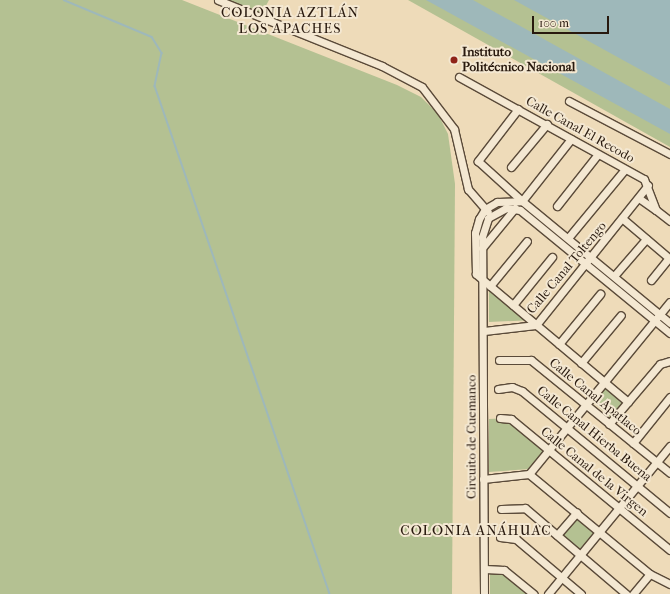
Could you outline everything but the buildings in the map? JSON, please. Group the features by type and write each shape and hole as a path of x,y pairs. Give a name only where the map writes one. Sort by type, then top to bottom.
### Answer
{"street":[{"path":"218,0 382,66 422,87 454,129 461,147 468,189 491,215 515,208"},
{"name":"Calle Canal El Recodo","path":"459,77 547,124 571,139 644,179 648,185"},
{"path":"569,101 670,154"},
{"path":"518,109 478,161 522,201 568,238 589,260 657,318 670,323"},
{"path":"510,167 547,124"},
{"path":"522,201 571,139"},
{"path":"558,206 598,154"},
{"path":"568,238 625,169"},
{"path":"648,185 656,210"},
{"name":"Calle Canal Toltengo","path":"484,331 536,325 640,199 648,185"},
{"path":"640,199 670,221"},
{"path":"485,209 504,201 522,201"},
{"path":"482,248 515,208"},
{"path":"515,208 614,276 657,318 670,333"},
{"name":"Circuito de Cuemanco","path":"482,280 475,271 475,233 485,209"},
{"name":"Circuito de Cuemanco","path":"484,594 484,331 482,248 484,227 491,215"},
{"path":"623,219 669,259 651,280"},
{"path":"614,276 646,239"},
{"path":"490,286 527,241"},
{"path":"513,305 552,257"},
{"path":"482,280 628,402"},
{"path":"559,344 600,294"},
{"path":"529,474 670,302"},
{"path":"581,363 622,315"},
{"name":"Calle Canal Apatlaco","path":"499,360 531,360 670,473"},
{"path":"609,424 660,364 670,361"},
{"name":"Calle Canal Hierba Buena","path":"498,389 517,388 638,485 670,513"},
{"path":"633,443 670,397"},
{"name":"Calle Canal de la Virgen","path":"500,418 511,419 670,550"},
{"path":"548,594 670,446"},
{"path":"483,479 529,474 577,512 650,574 670,584"},
{"path":"501,509 525,508 626,594"},
{"path":"557,535 577,512"},
{"path":"500,537 516,539 581,594"},
{"path":"485,569 504,570 534,594"},
{"path":"633,594 650,574"}],"green space":[{"path":"0,0 182,0 397,85 421,97 438,114 448,134 455,184 452,594 0,594"},
{"path":"222,0 269,0 261,15"},
{"path":"408,0 670,0 670,147"},
{"path":"489,282 534,320 489,322"},
{"path":"606,386 624,402 610,417 593,402"},
{"path":"509,418 546,450 530,469 489,472 489,419"},
{"path":"579,512 598,528 580,549 561,534"},
{"path":"490,571 502,571 531,594 490,594"}],"water":[{"path":"426,0 473,0 670,109 670,134"},
{"path":"514,0 670,0 670,86"}],"waterway":[{"path":"64,0 152,37 162,53 155,86 330,594"}],"place":[{"name":"Instituto Politécnico Nacional","path":"454,60"}],"district":[{"name":"COLONIA AZTLÁN LOS APACHES","path":"290,22"},
{"name":"COLONIA ANÁHUAC","path":"476,531"}]}
